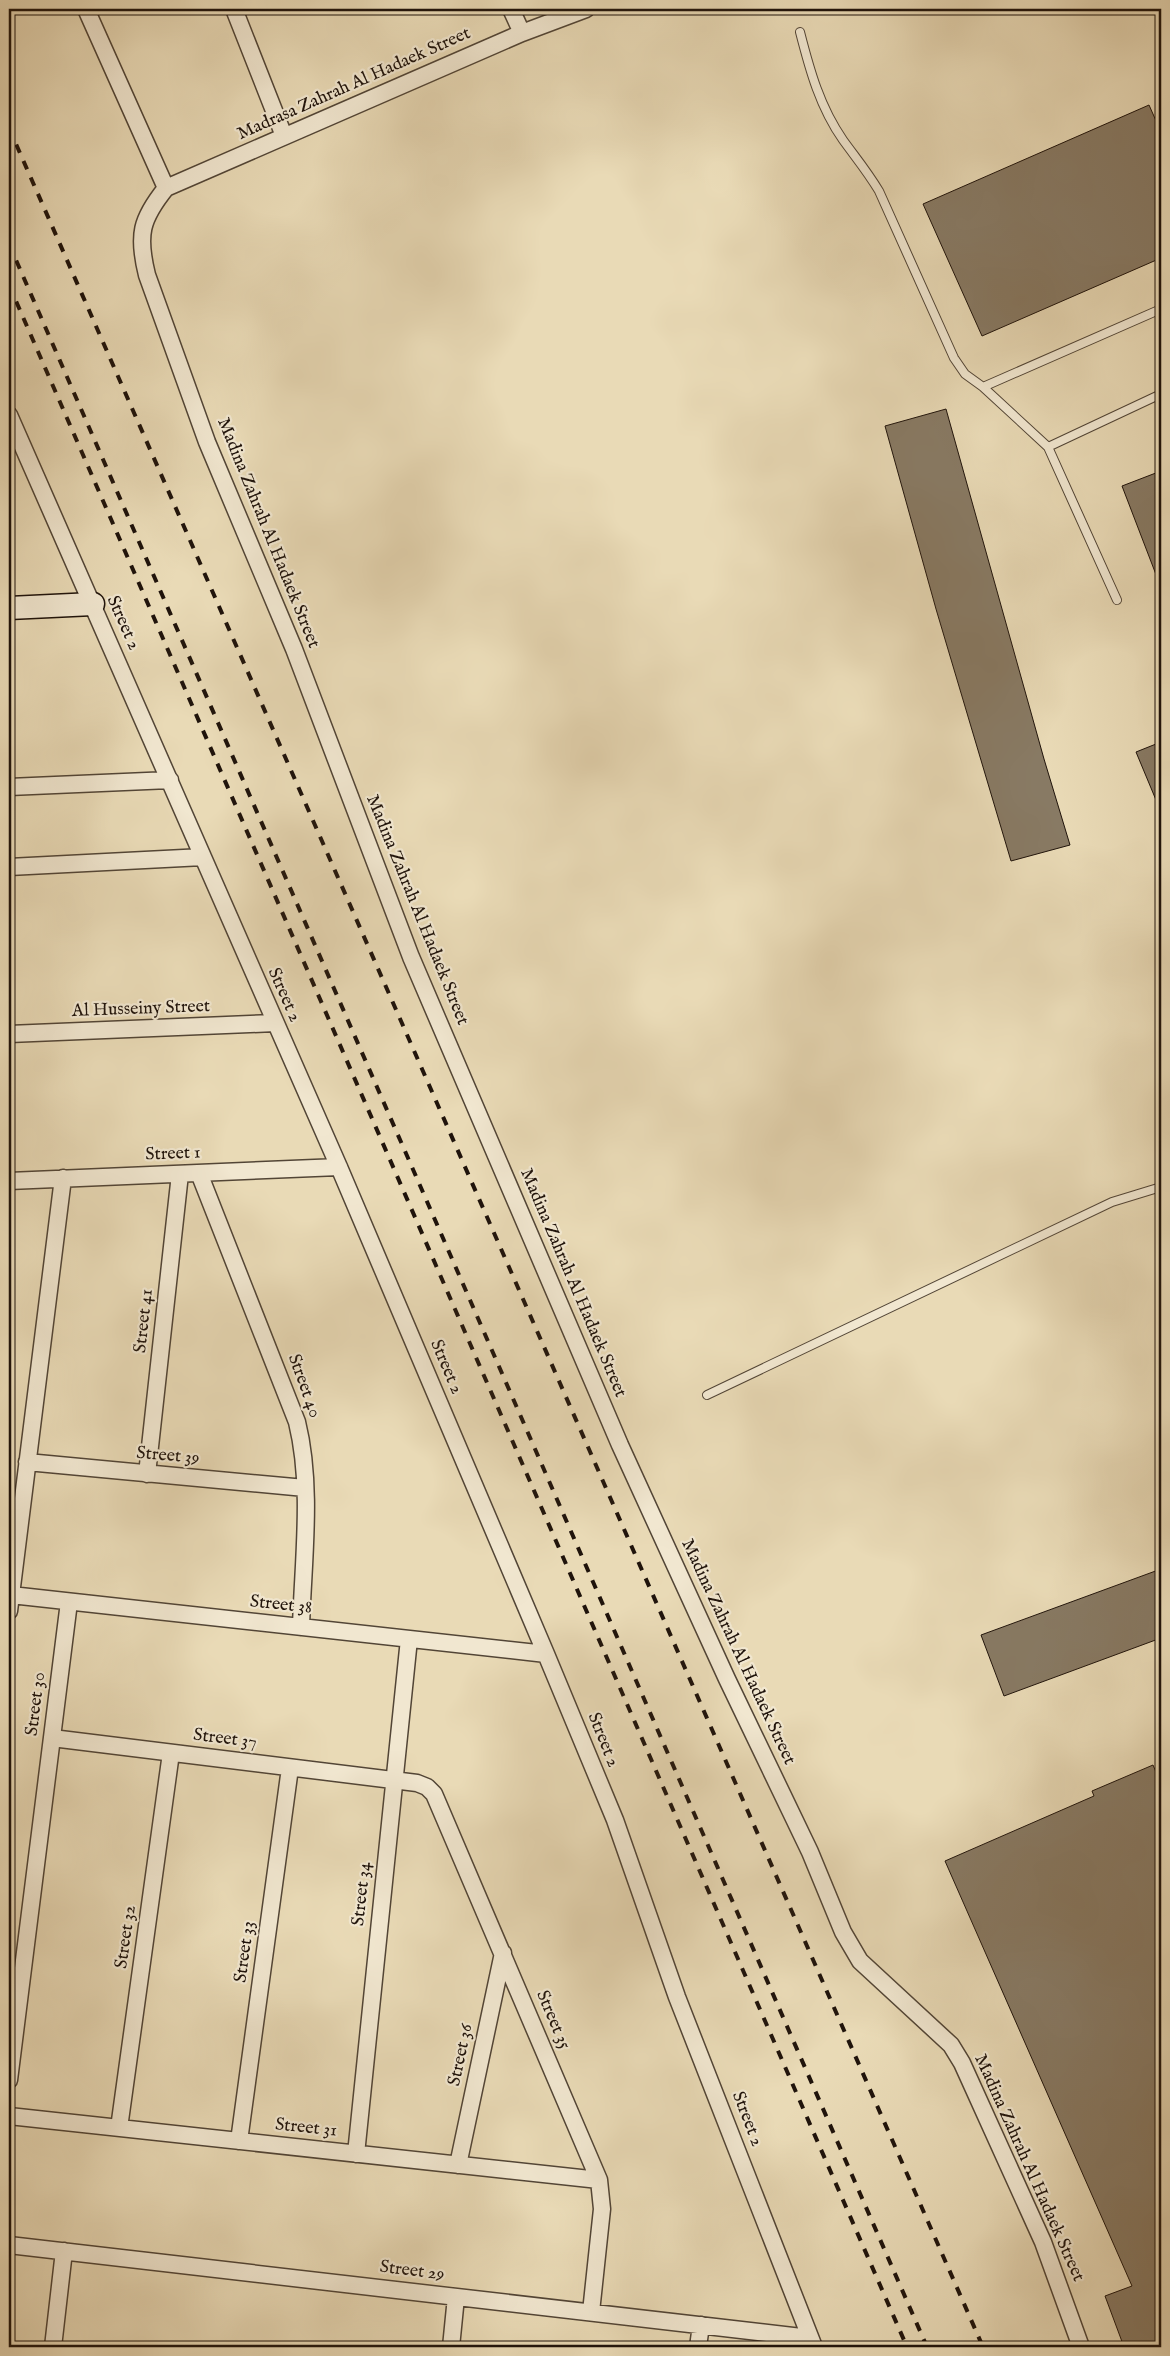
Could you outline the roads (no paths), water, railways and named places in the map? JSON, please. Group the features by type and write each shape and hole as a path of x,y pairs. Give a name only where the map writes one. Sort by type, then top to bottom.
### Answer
{"street":[{"path":"86,9 166,188"},
{"path":"234,9 284,136"},
{"path":"510,9 522,33"},
{"name":"Madrasa Zahrah Al Hadaek Street","path":"166,188 522,33 586,9"},
{"name":"Madina Zahrah Al Hadaek Street","path":"166,188 151,206 142,228 141,252 147,275 208,442 294,649 411,957 620,1445 730,1687 810,1852 843,1932 860,1961 951,2045 962,2063 1043,2242 1082,2347"},
{"name":"Street 2","path":"9,414 14,437 93,604 170,780 339,1167 546,1654 615,1820 677,1997 812,2342"},
{"path":"9,608 93,604"},
{"path":"9,787 170,780"},
{"path":"9,867 202,857"},
{"name":"Al Husseiny Street","path":"9,1034 275,1023"},
{"name":"Street 1","path":"9,1181 339,1167"},
{"name":"Street 40","path":"200,1172 297,1422 305,1461 306,1488 300,1627"},
{"name":"Street 41","path":"147,1474 180,1174"},
{"path":"10,1603 63,1178"},
{"name":"Street 39","path":"27,1462 306,1488"},
{"name":"Street 38","path":"10,1603 69,1602 546,1654"},
{"name":"Street 30","path":"9,2080 69,1602"},
{"name":"Street 34","path":"356,2154 409,1639"},
{"name":"Street 37","path":"52,1738 394,1781"},
{"name":"Street 32","path":"119,2128 172,1753"},
{"name":"Street 33","path":"239,2141 290,1768"},
{"name":"Street 35","path":"394,1781 417,1783 427,1787 434,1794 599,2180 602,2209 591,2312"},
{"name":"Street 36","path":"458,2165 503,1953"},
{"name":"Street 31","path":"9,2116 599,2180"},
{"name":"Street 29","path":"9,2245 701,2325 812,2342"},
{"path":"54,2347 64,2251"},
{"path":"452,2347 456,2297"},
{"path":"698,2347 701,2325"}],"lane":[{"path":"800,32 814,86 843,140 864,166 878,191 954,358 966,374 983,387 1048,447 1118,600"},
{"path":"983,387 1161,310"},
{"path":"1048,447 1161,394"},
{"path":"707,1395 1112,1202 1161,1187"}],"railway":[{"path":"9,128 983,2347"},
{"path":"9,244 927,2347"},
{"path":"9,285 907,2347"}]}
